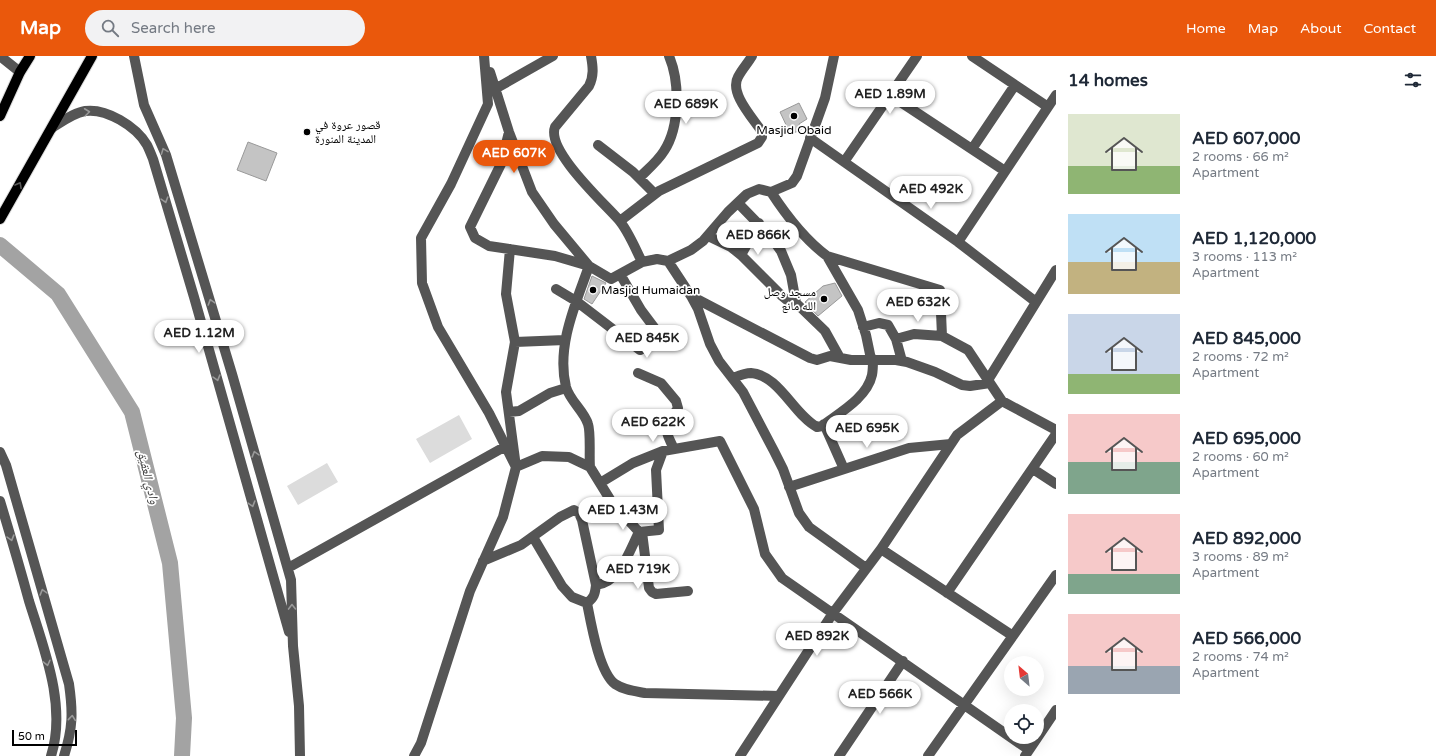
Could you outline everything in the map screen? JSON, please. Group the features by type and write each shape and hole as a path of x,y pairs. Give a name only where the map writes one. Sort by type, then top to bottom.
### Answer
{"main road":[{"path":"0,116 20,72 30,56"},
{"path":"0,219 92,56"}],"street":[{"path":"0,56 20,72"},
{"path":"134,56 144,104 166,155 232,374 291,580 293,646 299,706 300,756"},
{"path":"485,56 509,132 532,192 554,224 589,266"},
{"path":"485,56 488,104 451,184 421,238 422,283 438,327 489,413 516,467"},
{"path":"495,89 553,56"},
{"path":"591,56 593,79 590,86 555,127 554,135 569,164 584,184 620,221 642,262"},
{"path":"639,178 664,153 674,129 677,112 675,69 670,56"},
{"path":"620,221 655,194 674,183 744,150 760,140 762,137 762,132 739,98 736,85 737,77 752,56"},
{"path":"509,132 501,164 470,228 475,238 489,246 555,256 589,266 611,279 642,262 657,259 668,261 691,250 703,241 747,194 759,189 771,192 792,183 797,176 825,98 834,56"},
{"path":"844,162 917,56"},
{"path":"972,56 1048,107"},
{"path":"972,149 1015,85"},
{"path":"890,95 1005,171"},
{"path":"958,242 1056,95"},
{"path":"52,128 83,111 98,111 115,117 128,126 138,135 149,149 194,297 293,646"},
{"path":"810,138 958,242 1036,302"},
{"path":"598,145 639,178 655,194"},
{"path":"771,192 784,212 817,249 827,256 940,290 942,336"},
{"path":"738,203 772,237 781,251 791,275 796,302"},
{"path":"741,255 758,223"},
{"path":"708,236 730,247 741,255 782,296 788,300 796,302 825,331 840,358"},
{"path":"414,756 421,742 470,591 503,517 516,467 506,392 515,342 506,294 510,249"},
{"path":"733,378 750,373 764,378 784,395 811,424 817,427 824,424 854,402 864,390 872,376 872,359 858,310 827,256"},
{"path":"668,261 698,309 710,344 719,360 743,392 774,451 783,469 799,513 809,527 866,568"},
{"path":"589,266 576,301 565,340 564,364 566,388 588,424 590,467 611,501 641,532 649,588 652,592 656,594 688,591"},
{"path":"691,296 816,360 830,356 851,360 872,359 902,361 935,372 962,385 970,386 989,381 1056,270"},
{"path":"556,289 576,301 640,350 662,338 641,310 620,274"},
{"path":"863,327 879,323 888,324 896,339 902,361"},
{"path":"896,339 914,334 942,336 968,350 1002,401 1056,430"},
{"path":"515,342 565,340"},
{"path":"638,373 661,383 676,401 678,408 666,426 668,438 674,449"},
{"path":"509,412 519,411 550,393 566,388"},
{"path":"740,756 833,613 880,549 957,435 1002,401"},
{"path":"824,424 844,469"},
{"path":"947,592 1056,434"},
{"path":"600,483 633,463 663,451 720,441 754,509 765,554 782,578 964,704 1027,753 1056,710"},
{"path":"789,487 909,448 952,444"},
{"path":"288,568 506,446"},
{"path":"641,532 659,530 656,470 663,451"},
{"path":"0,452 6,465 69,684 73,711 70,738 64,756"},
{"path":"516,467 542,456 569,457 590,467"},
{"path":"1033,469 1056,484"},
{"path":"0,501 44,650 53,688 57,719 51,756"},
{"path":"483,561 521,545 569,511 574,510 579,513 582,520 596,585 593,598 587,603"},
{"path":"596,585 603,584 612,579 618,572 641,532"},
{"path":"533,537 562,586 572,597 587,603"},
{"path":"880,549 1013,636"},
{"path":"928,756 1056,575"},
{"path":"587,603 597,649 609,676 614,683 623,689 645,693 779,696"},
{"path":"839,756 903,662"}],"shaded area":[{"path":"459,415 472,439 430,463 416,439"},
{"path":"327,463 338,482 298,505 287,486"}],"building":[{"name":"Masjid Obaid","path":"799,103 807,119 799,124 801,130 793,133 788,129 780,112"},
{"path":"248,142 277,153 266,181 237,170"},
{"name":"Masjid Humaidan","path":"592,276 606,283 592,304 584,299"},
{"name":"مسجد وصل الله مانع","path":"835,283 842,296 818,316 805,302 823,286"}],"waterway":[{"name":"وادي العقيق","path":"0,245 58,294 132,412 170,563 184,718 182,756"}],"place":[{"name":"Masjid Obaid","path":"794,116"},
{"name":"قصور عروة في المدينة المنورة","path":"307,132"},
{"name":"Masjid Humaidan","path":"593,290"},
{"name":"مسجد وصل الله مانع","path":"824,299"}]}
